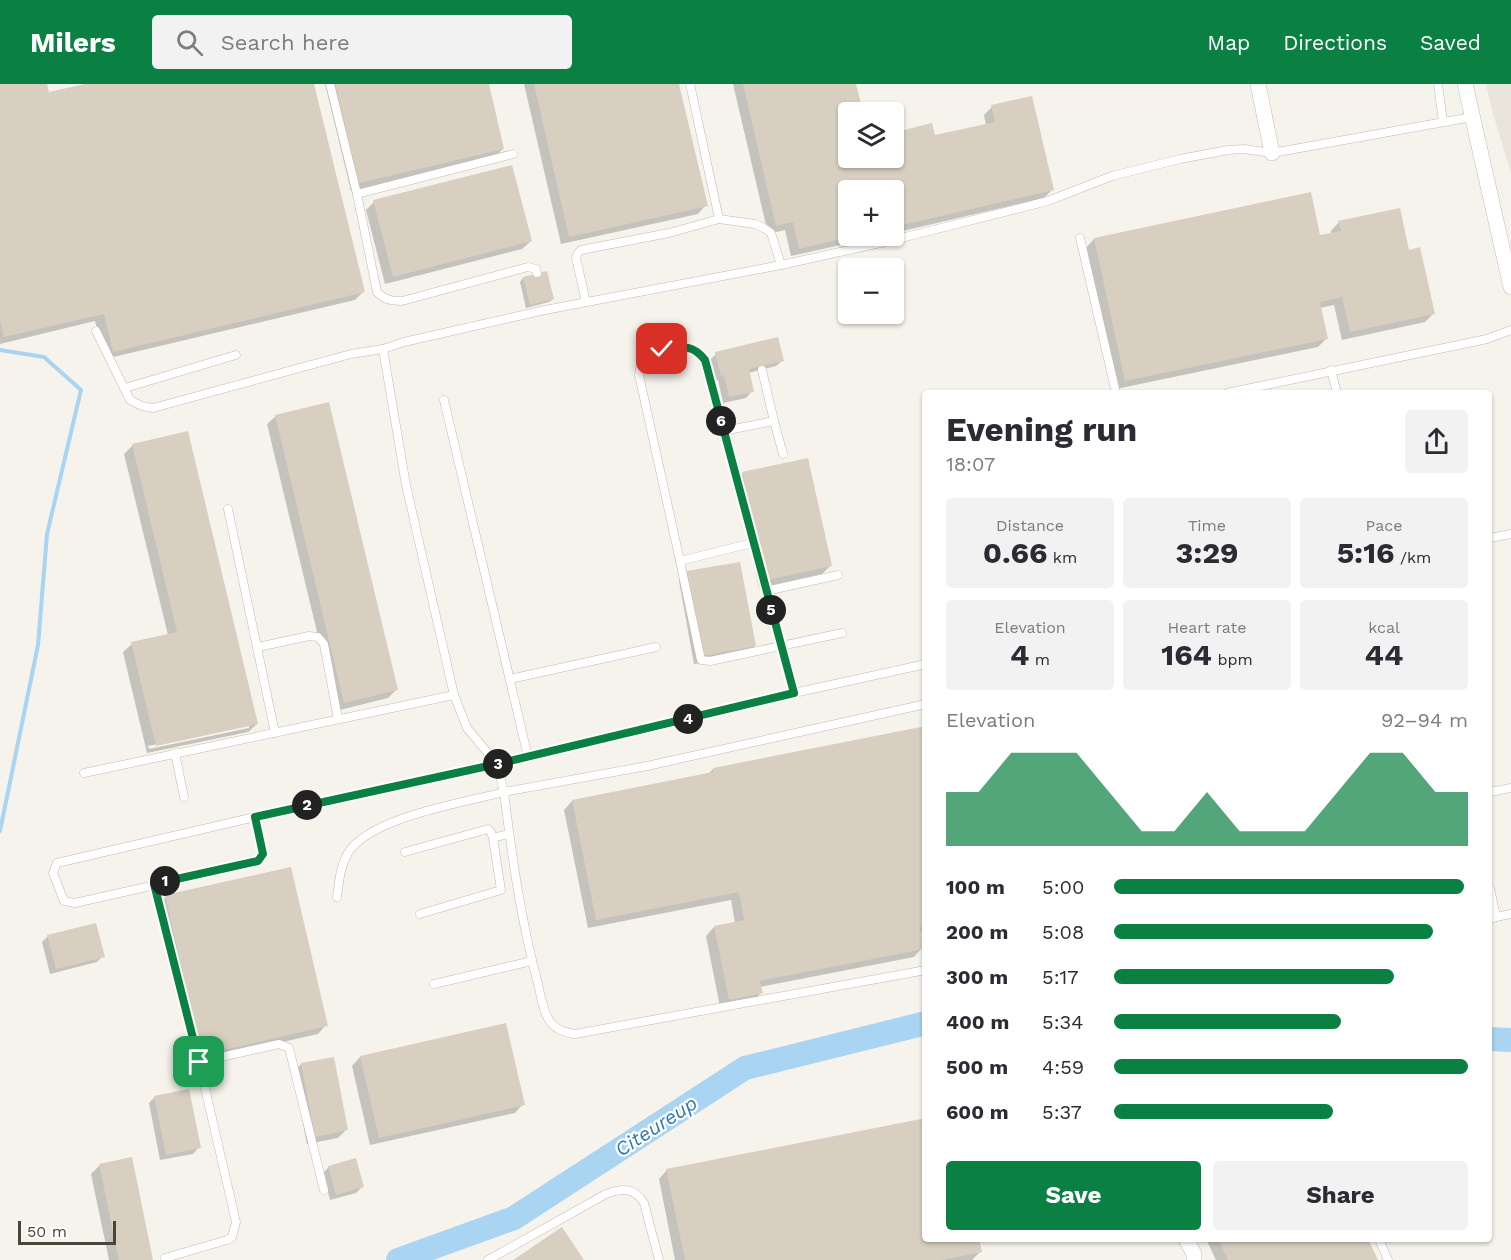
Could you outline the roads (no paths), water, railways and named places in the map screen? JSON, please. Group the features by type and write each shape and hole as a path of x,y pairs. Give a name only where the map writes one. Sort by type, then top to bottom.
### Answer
{"street":[{"path":"1258,84 1272,153"},
{"path":"1465,84 1508,253 1511,287"},
{"path":"1188,1242 1194,1254 1194,1260"}],"lane":[{"path":"330,84 357,194 377,292 384,299 402,301 528,267 536,269 537,273"},
{"path":"690,84 719,219"},
{"path":"1438,84 1443,122"},
{"path":"96,331 130,400 153,408 351,354 383,349 544,307 586,302 781,265 1015,210 1048,201 1112,176 1211,152 1244,149 1272,153 1472,117"},
{"path":"357,194 513,154"},
{"path":"586,302 576,258 581,250 669,233 719,219 755,224 771,233 781,265"},
{"path":"1080,238 1115,390"},
{"path":"1241,390 1487,339 1511,330"},
{"path":"794,693 781,646 766,591 752,543 705,360 698,351 684,346 662,349 641,364 639,375 701,660 710,662 781,646 842,633"},
{"path":"383,349 406,485 454,695 467,728 497,764 504,792 508,834 532,961 550,1022 566,1033 575,1034 922,971"},
{"path":"125,388 236,355"},
{"path":"762,370 783,454"},
{"path":"1331,370 1336,390"},
{"path":"444,400 528,757"},
{"path":"723,431 774,421"},
{"path":"228,509 275,733"},
{"path":"1492,538 1511,534"},
{"path":"680,561 752,543"},
{"path":"766,591 838,575"},
{"path":"258,647 309,636 318,638 324,644 338,719"},
{"path":"510,679 656,647"},
{"path":"255,817 263,854 258,861 69,903 64,900 53,873 57,863 255,817 528,757 922,665"},
{"path":"84,773 454,695"},
{"path":"337,897 341,869 361,837 401,818 504,792 647,766 922,705"},
{"path":"175,753 184,797"},
{"path":"1492,792 1511,788"},
{"path":"405,852 488,830 493,838 501,890 420,914"},
{"path":"493,838 508,834"},
{"path":"154,884 236,1222 232,1237 227,1240 165,1258"},
{"path":"1493,918 1511,914"},
{"path":"434,984 532,961"},
{"path":"199,1062 279,1044 288,1048 324,1190"},
{"path":"488,1260 606,1194 616,1190 630,1190 640,1196 644,1203 659,1260"},
{"path":"1380,1242 1389,1260"}],"waterway":[{"path":"0,350 44,357 81,390 47,534 38,645 0,831"},
{"name":"Citeureup","path":"398,1260 514,1218 745,1068 922,1024"},
{"name":"Citeureup","path":"1492,1039 1511,1040"}]}
